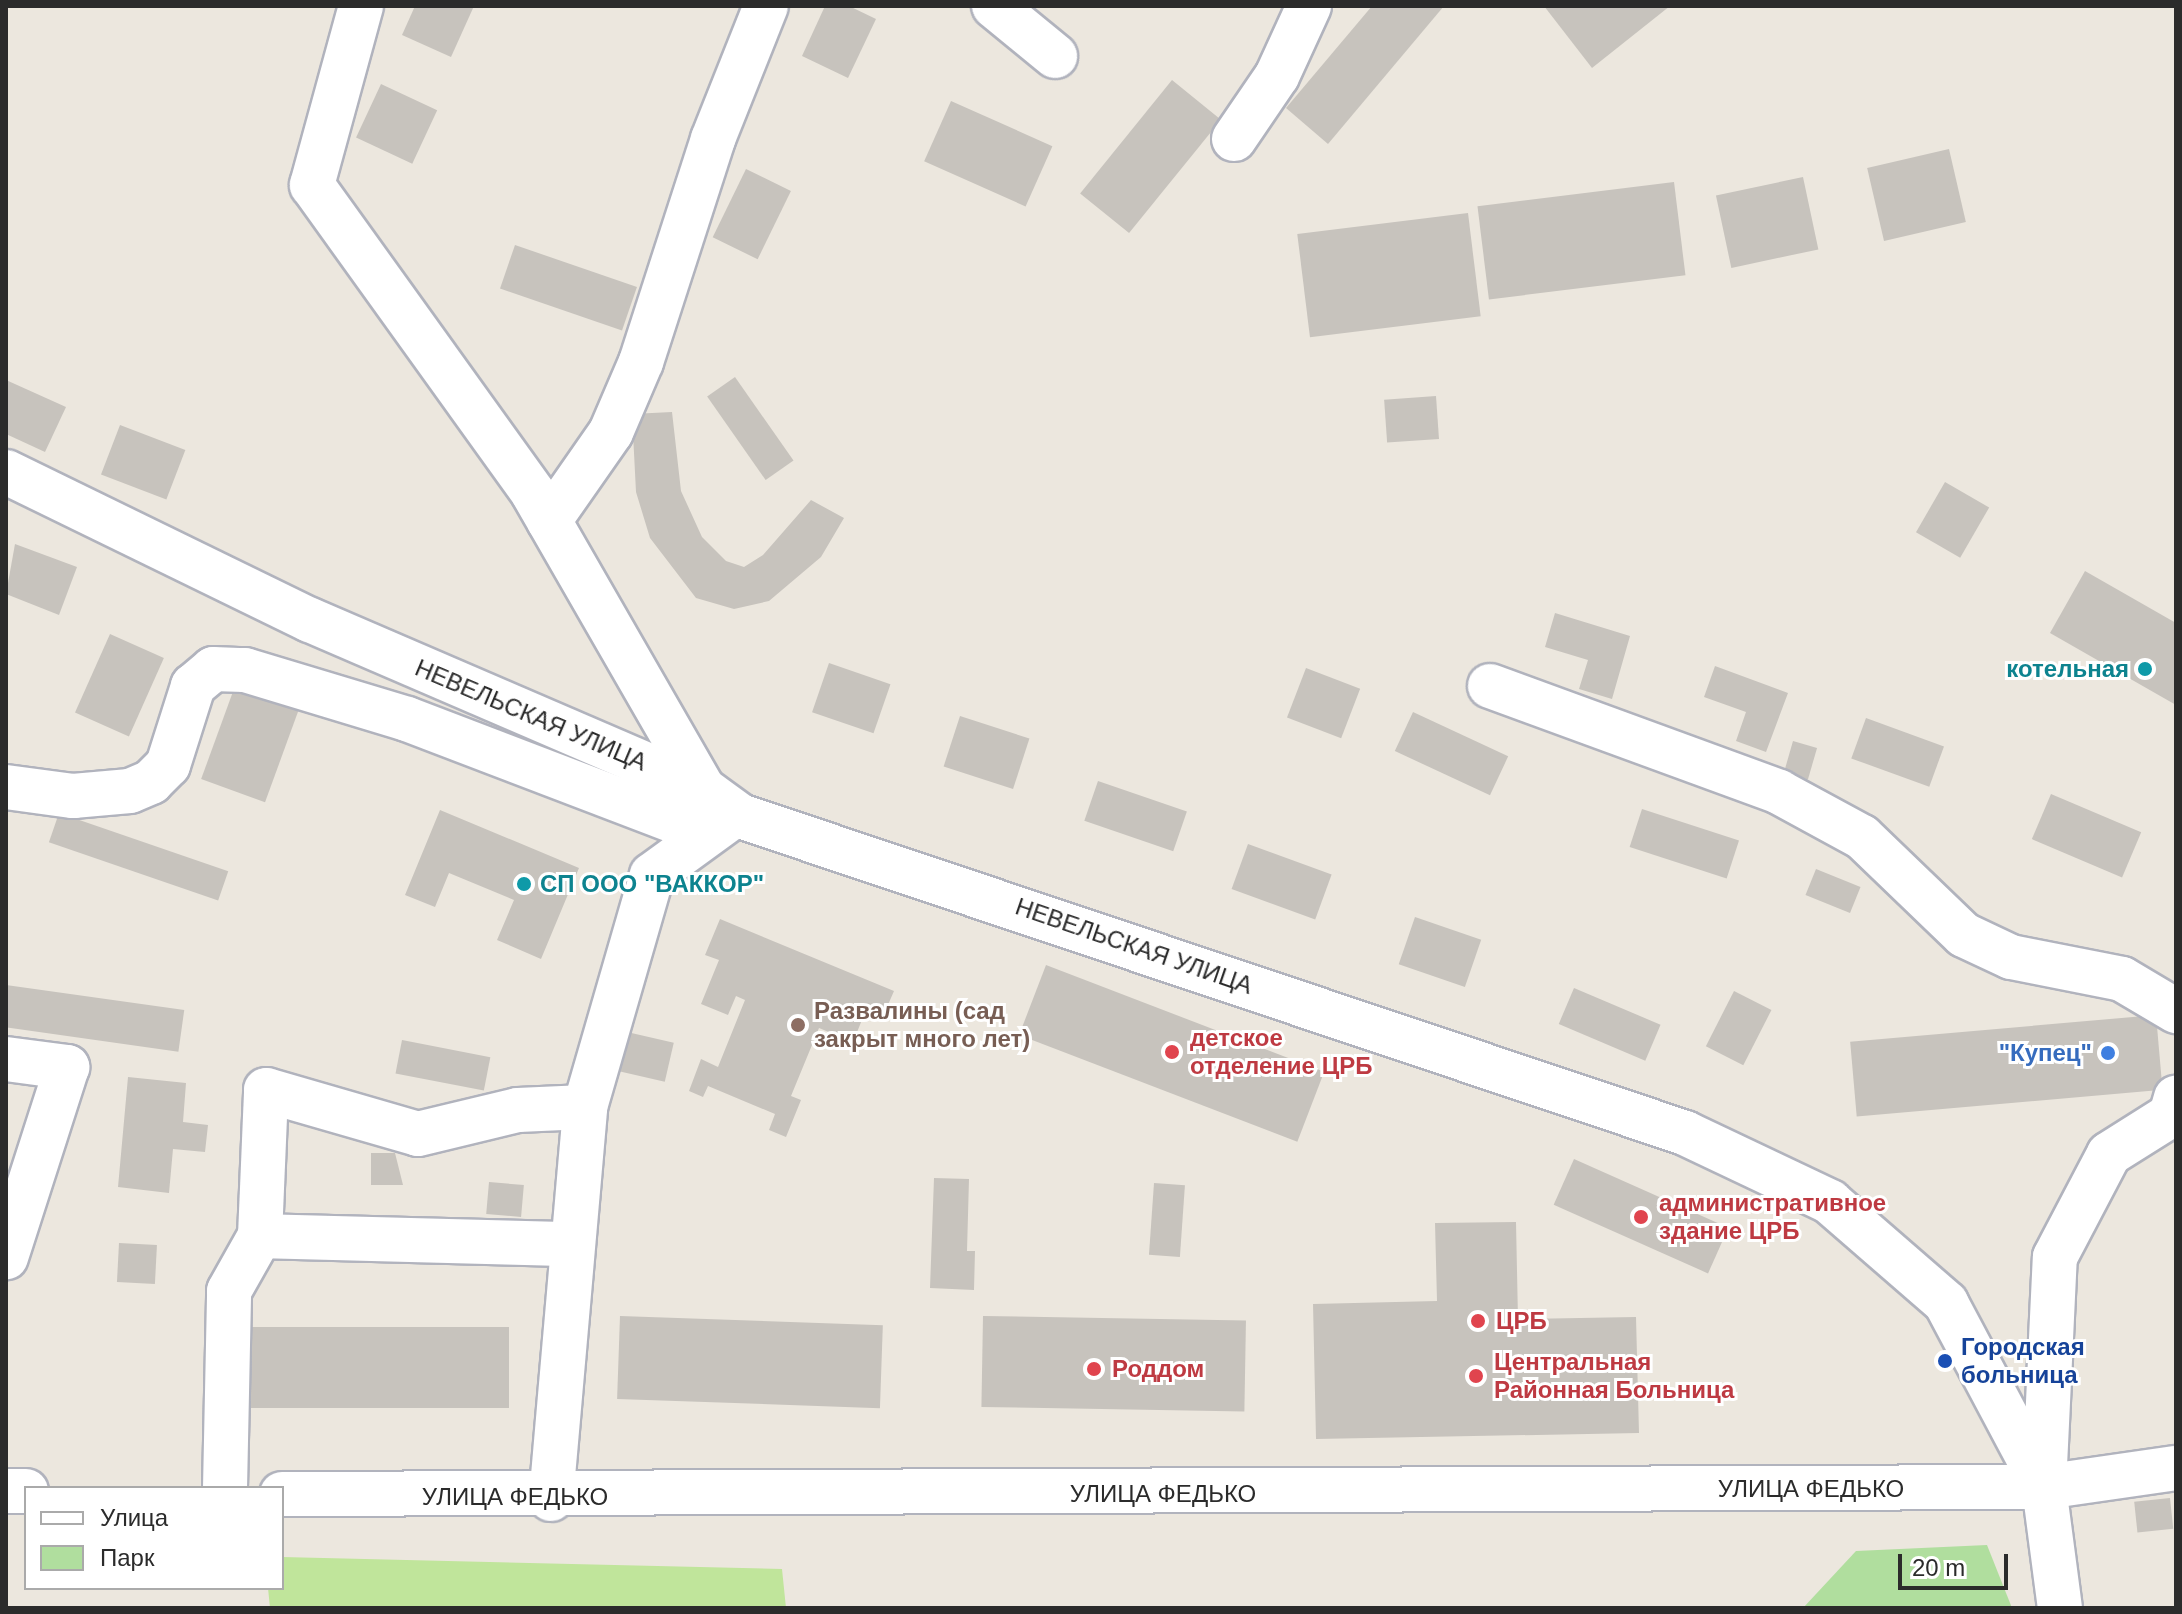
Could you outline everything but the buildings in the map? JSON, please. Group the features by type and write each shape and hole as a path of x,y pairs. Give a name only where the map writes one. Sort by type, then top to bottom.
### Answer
{"street":[{"path":"361,6 312,185 549,521 703,789"},
{"path":"549,521 611,432 641,362 713,139 766,6"},
{"path":"994,6 1055,56"},
{"path":"1234,139 1277,76 1309,6"},
{"name":"НЕВЕЛЬСКАЯ УЛИЦА","path":"6,472 310,620 703,789 721,824 1685,1133 1830,1202 1946,1303 2044,1487 2060,1608"},
{"path":"6,787 73,796 130,791 151,782 168,765 193,686 213,669 245,670 407,719 721,824"},
{"path":"1490,686 1779,792 1862,837 1964,935 2011,957 2122,979 2176,1011"},
{"path":"551,1499 570,1244 585,1107 652,875 721,824"},
{"path":"6,1059 67,1067 6,1257"},
{"path":"225,1486 229,1291 260,1236 266,1090 418,1134 518,1110 585,1107"},
{"path":"2044,1487 2055,1257 2109,1154 2171,1115 2176,1098"},
{"path":"260,1236 570,1244"},
{"name":"УЛИЦА ФЕДЬКО","path":"284,1494 551,1499 2044,1487 2176,1468"}],"green space":[{"path":"1987,1545 2012,1608 1803,1608 1856,1551"},
{"path":"284,1557 782,1569 786,1608 270,1608 268,1590 284,1590"}],"place":[{"name":"котельная","path":"2145,669"},
{"name":"СП ООО \"ВАККОР\"","path":"524,884"},
{"name":"Развалины (сад закрыт много лет)","path":"798,1025"},
{"name":"детское отделение ЦРБ","path":"1172,1052"},
{"name":"\"Купец\"","path":"2108,1053"},
{"name":"административное здание ЦРБ","path":"1641,1217"},
{"name":"ЦРБ","path":"1478,1321"},
{"name":"Городская больница","path":"1945,1361"},
{"name":"Роддом","path":"1094,1369"},
{"name":"Центральная Районная Больница","path":"1476,1376"}]}
